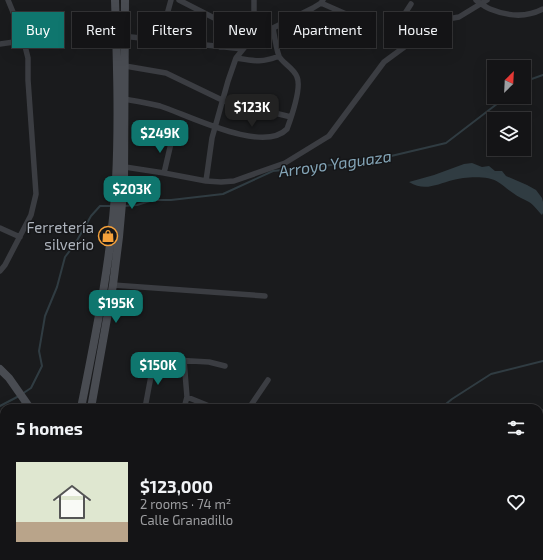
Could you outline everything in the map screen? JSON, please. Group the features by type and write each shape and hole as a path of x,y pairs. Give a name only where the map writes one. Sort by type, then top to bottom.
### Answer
{"street":[{"path":"8,0 13,12"},
{"path":"115,0 115,12"},
{"path":"125,0 125,12"},
{"path":"168,12 171,0"},
{"path":"179,0 214,18"},
{"path":"254,0 254,12"},
{"path":"476,0 488,8 519,16 536,13 543,9"},
{"path":"452,18 459,17 487,0"},
{"path":"124,99 160,106 215,127 254,138 270,137 284,132 287,129 292,117 297,97 298,80 292,68 279,56 273,28 322,2 343,12"},
{"path":"406,12 411,4"},
{"path":"0,44 12,42"},
{"path":"0,272 31,215 36,194 28,80 28,58 26,48"},
{"path":"82,404 102,319 113,284 120,181 116,48"},
{"path":"120,181 125,167 125,48"},
{"path":"228,48 243,50"},
{"path":"125,167 206,181 221,182 234,181 285,164 327,138 383,63 403,48"},
{"path":"206,181 212,138 222,100 236,58 243,50"},
{"path":"236,58 261,61 270,60 279,56"},
{"path":"125,66 166,73 222,100 292,117"},
{"path":"164,173 172,139"},
{"path":"0,228 20,237"},
{"path":"91,404 102,319 115,237"},
{"path":"113,284 265,296"},
{"path":"146,404 153,362 156,359 209,362 225,366"},
{"path":"184,360 186,396 185,404"},
{"path":"0,369 9,378 28,404"},
{"path":"252,404 268,380"},
{"path":"186,396 205,404"}],"shaded area":[{"path":"472,163 482,167 489,166 495,171 502,171 506,176 536,190 543,202 542,215 529,202 498,182 488,178 463,178 426,187 409,182 464,164"}],"waterway":[{"name":"Arroyo Yaguaza","path":"531,79 543,75"},
{"name":"Arroyo Yaguaza","path":"124,206 137,205 153,200 171,200 223,194 273,171 370,161 446,143 497,104"},
{"name":"Arroyo Yaguaza","path":"22,394 31,388 42,366 39,351 45,316 57,287 65,257 75,244 91,216 100,206 112,206"},
{"path":"446,404 491,374 543,361"},
{"name":"Arroyo Yaguaza","path":"4,404 19,396"}],"place":[{"name":"Ferretería silverio","path":"108,236"}]}
